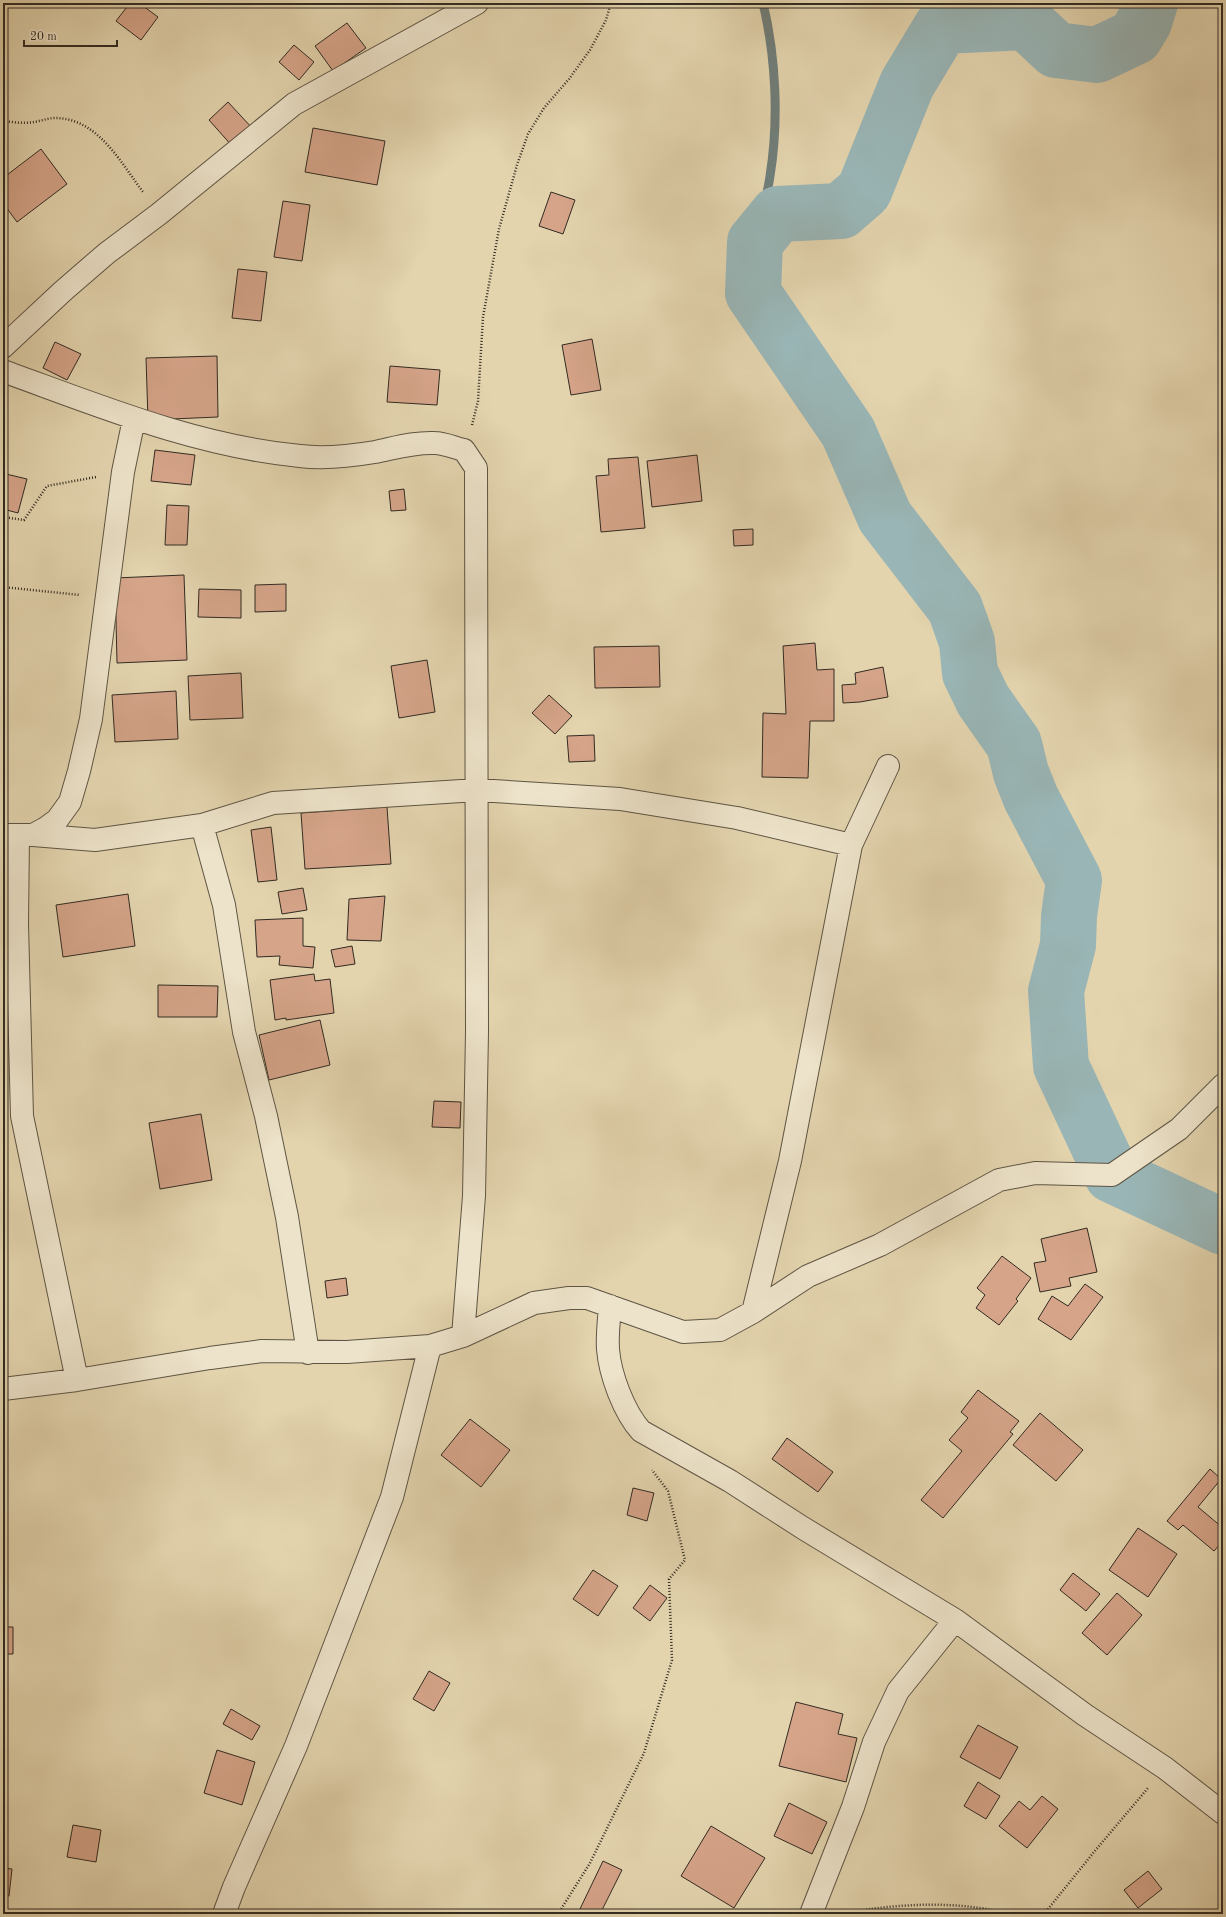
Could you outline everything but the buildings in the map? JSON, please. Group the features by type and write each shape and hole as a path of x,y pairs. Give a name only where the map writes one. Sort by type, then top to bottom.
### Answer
{"street":[{"path":"3,347 68,286 294,104 477,3"},
{"path":"3,371 134,419 193,436 253,450 301,456 348,456 406,444 436,443 464,450 476,468 477,1032 474,1196 463,1336"},
{"path":"18,835 46,828 57,820 70,802 91,719 123,472 134,419"},
{"path":"753,1312 790,1161 851,845 888,766"},
{"path":"18,835 95,840 202,825 273,803 477,790 620,799 737,818 851,845"},
{"path":"202,825 224,905 244,1032 266,1116 287,1217 308,1352"},
{"path":"18,835 17,924 22,1116 78,1380"},
{"path":"3,1388 78,1380 210,1358 262,1352 308,1352 430,1346 463,1336 534,1303 587,1298 683,1332 720,1330 753,1312 808,1276 880,1245 999,1180 1035,1173 1112,1175 1179,1129 1223,1085"},
{"path":"610,1306 608,1349 618,1390 631,1420 641,1431 730,1481 803,1528 955,1620 1085,1715 1166,1768 1223,1813"},
{"path":"224,1914 234,1887 296,1746 392,1497 430,1346"},
{"path":"811,1914 853,1807 874,1742 898,1691 955,1620"}],"path":[{"path":"464,450 478,401 483,317 499,229 517,166 528,134 544,108 569,79 590,50 606,20 610,3"},
{"path":"3,121 32,122 55,118 76,122 95,132 113,152 159,214"},
{"path":"3,517 24,520 47,486 123,472"},
{"path":"3,586 106,598"},
{"path":"558,1914 590,1863 644,1753 672,1660 669,1579 685,1560 668,1491 641,1456 641,1431"},
{"path":"1044,1914 1094,1852 1166,1768"},
{"path":"811,1914 899,1906 944,1904 986,1908 1012,1914"}],"waterway":[{"path":"755,242 769,184 775,133 775,89 771,45 763,3"},
{"path":"1150,3 1144,22 1135,37 1097,55 1056,50 1026,22 942,26 907,84 864,191 841,211 778,214 755,242 753,293 848,432 885,517 955,608 967,642 970,673 983,700 1014,744 1021,773 1031,798 1074,880 1069,916 1068,945 1056,991 1061,1066 1112,1175 1223,1227"}]}
